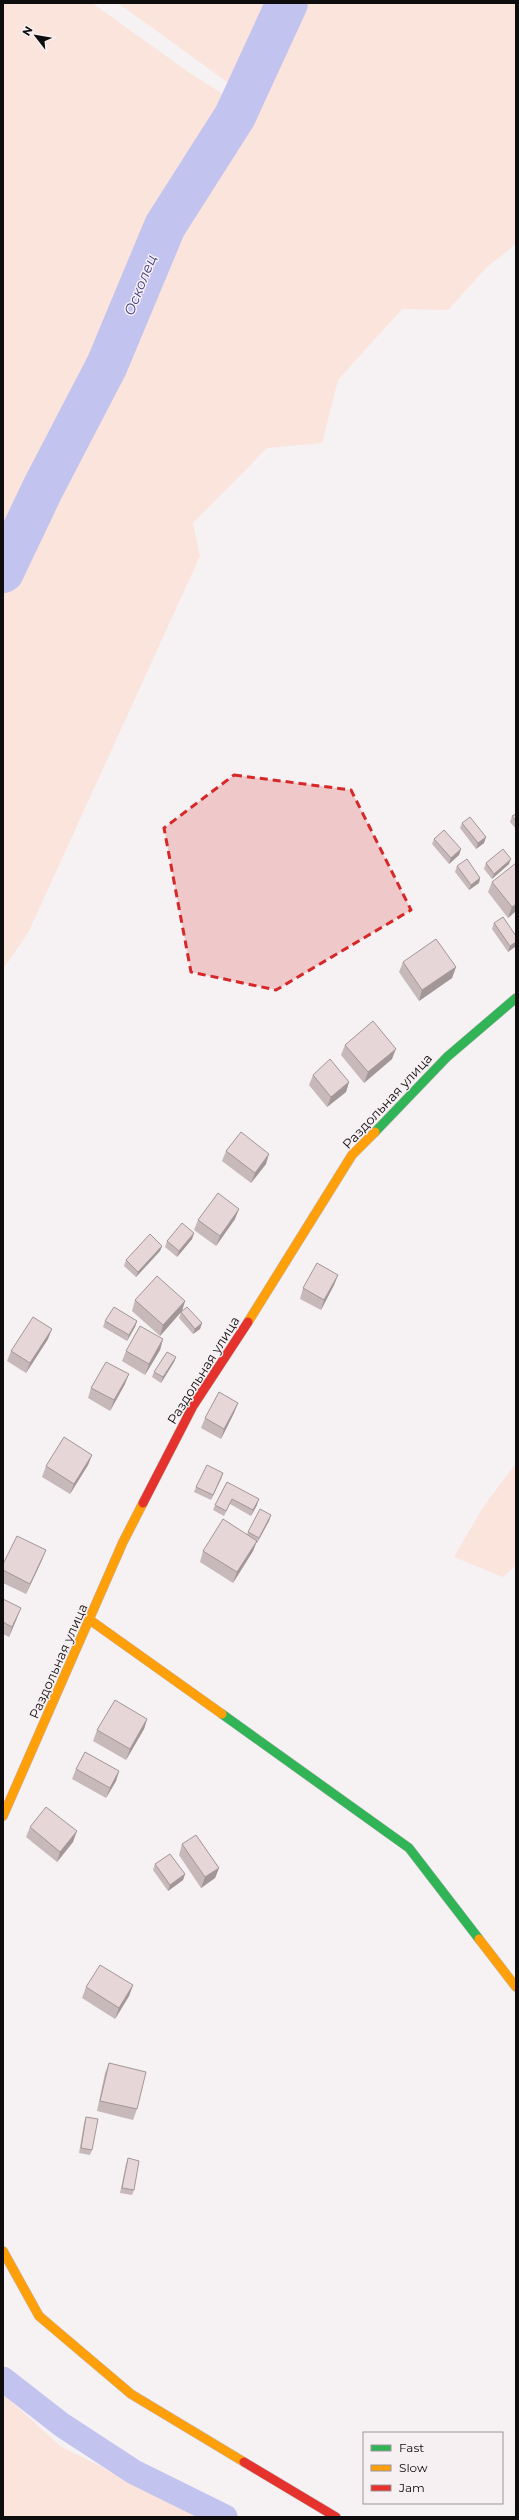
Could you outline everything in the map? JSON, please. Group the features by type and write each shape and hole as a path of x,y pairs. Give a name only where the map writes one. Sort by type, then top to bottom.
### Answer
{"street":[{"name":"Раздольная улица","path":"3,1816 123,1542 193,1406 277,1278 352,1155 447,1056 516,998"},
{"path":"90,1620 409,1848 516,1987"},
{"path":"3,2251 39,2316 131,2394 336,2517"}],"highlighted area":[{"path":"234,775 351,790 411,910 276,990 191,972 164,828"}],"shaded area":[{"path":"3,3 92,3 191,74 226,96 207,138 143,239 96,365 33,486 3,550"},
{"path":"118,3 273,3 230,84"},
{"path":"294,3 516,3 516,244 487,267 448,310 402,309 338,380 322,443 267,448 193,523 200,556 28,933 3,969 3,583 45,492 110,371 168,229 239,118"},
{"path":"516,1463 516,1565 503,1577 454,1557 482,1509"},
{"path":"3,2394 60,2446 201,2517 3,2517"}],"building":[{"path":"516,814 516,821 512,816"},
{"path":"470,817 486,837 478,843 462,823"},
{"path":"444,830 461,849 451,858 434,839"},
{"path":"503,849 511,859 494,874 486,863"},
{"path":"467,859 480,878 471,885 457,866"},
{"path":"516,863 516,904 512,907 492,882"},
{"path":"503,917 516,936 516,942 510,946 494,923"},
{"path":"436,939 456,967 422,990 403,962"},
{"path":"373,1021 396,1049 368,1072 345,1045"},
{"path":"330,1059 349,1082 331,1097 313,1075"},
{"path":"241,1132 269,1154 255,1173 226,1151"},
{"path":"218,1193 239,1209 220,1236 198,1220"},
{"path":"182,1223 194,1233 179,1251 167,1241"},
{"path":"150,1234 162,1246 138,1272 126,1260"},
{"path":"317,1263 338,1275 324,1300 303,1288"},
{"path":"157,1276 185,1301 163,1325 135,1300"},
{"path":"114,1307 137,1321 129,1335 105,1321"},
{"path":"187,1307 202,1323 195,1329 181,1312"},
{"path":"33,1317 52,1329 30,1363 11,1351"},
{"path":"140,1326 163,1339 149,1364 126,1351"},
{"path":"167,1352 176,1357 163,1377 154,1372"},
{"path":"106,1362 129,1374 114,1400 91,1388"},
{"path":"219,1392 238,1403 224,1429 205,1418"},
{"path":"64,1437 92,1455 74,1484 46,1466"},
{"path":"207,1465 223,1473 213,1495 196,1487"},
{"path":"227,1482 259,1499 253,1510 232,1499 226,1511 215,1505"},
{"path":"260,1509 271,1515 259,1538 248,1532"},
{"path":"223,1519 257,1541 237,1572 203,1551"},
{"path":"17,1536 46,1550 30,1584 3,1570 3,1564"},
{"path":"3,1599 21,1608 12,1627 3,1622"},
{"path":"115,1700 147,1719 130,1749 97,1730"},
{"path":"85,1752 119,1771 110,1788 76,1769"},
{"path":"46,1807 77,1831 60,1852 30,1827"},
{"path":"196,1835 219,1868 205,1877 182,1844"},
{"path":"170,1854 185,1874 170,1885 155,1864"},
{"path":"100,1965 133,1985 119,2008 86,1987"},
{"path":"109,2063 146,2072 137,2109 100,2101"},
{"path":"86,2117 98,2119 92,2150 81,2148"},
{"path":"128,2158 139,2161 134,2190 122,2188"}],"waterway":[{"name":"Осколец","path":"3,572 43,488 107,365 165,226 235,116 287,3"},
{"path":"3,2379 62,2425 134,2472 225,2517"}],"traffic: fast":[{"path":"375,1132 447,1057 516,998"},
{"path":"222,1714 409,1848 479,1939"}],"traffic: slow":[{"path":"248,1322 352,1155 375,1132"},
{"path":"3,1816 123,1542 143,1503"},
{"path":"90,1620 222,1714"},
{"path":"479,1939 516,1987"},
{"path":"3,2251 39,2316 131,2394 244,2462"}],"traffic: jam":[{"path":"143,1503 193,1406 248,1322"},
{"path":"244,2462 336,2517"}]}
